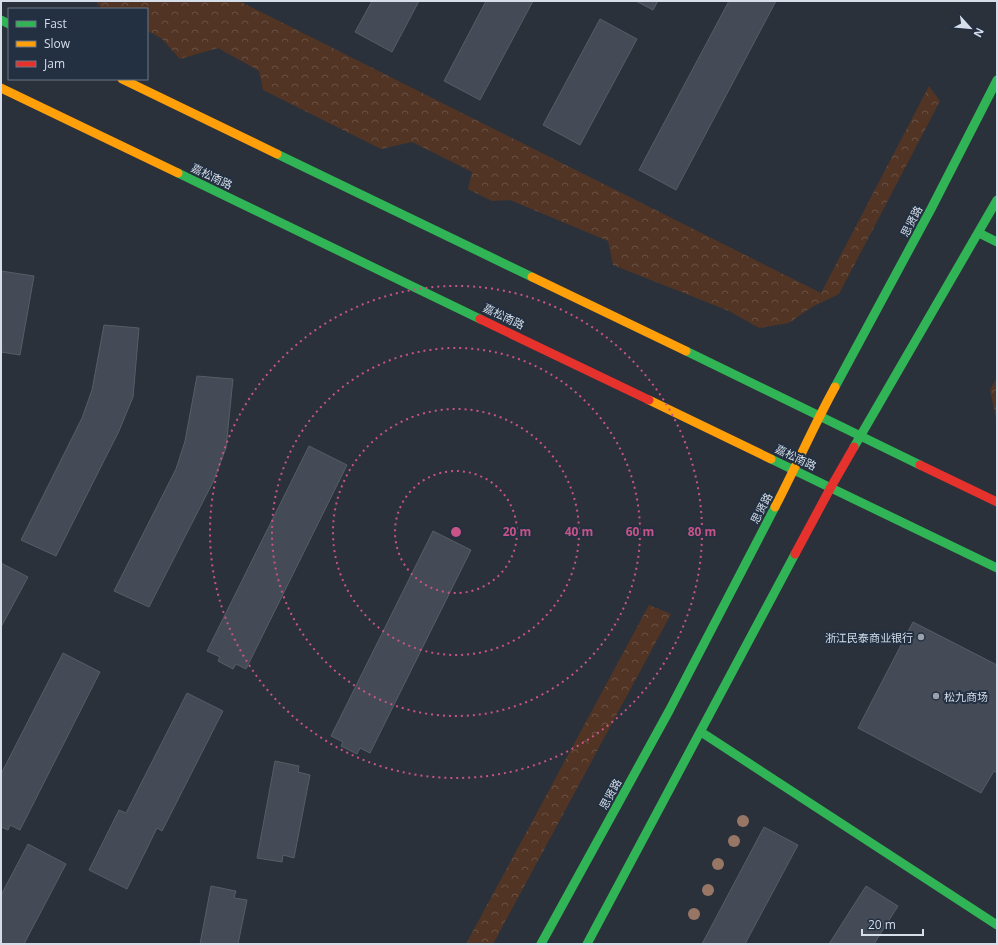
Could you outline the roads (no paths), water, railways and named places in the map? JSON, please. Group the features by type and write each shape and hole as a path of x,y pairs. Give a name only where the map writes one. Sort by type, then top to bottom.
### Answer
{"main road":[{"path":"124,80 997,502"},
{"name":"思贤路","path":"541,944 669,711 795,469 819,416 931,209 997,80"},
{"name":"嘉松南路","path":"1,88 795,469 997,568"},
{"path":"587,944 831,487 997,200"},
{"path":"979,233 997,242"},
{"path":"701,732 997,924"}],"place":[{"name":"浙江民泰商业银行","path":"921,637"},
{"name":"松九商场","path":"936,696"}]}
